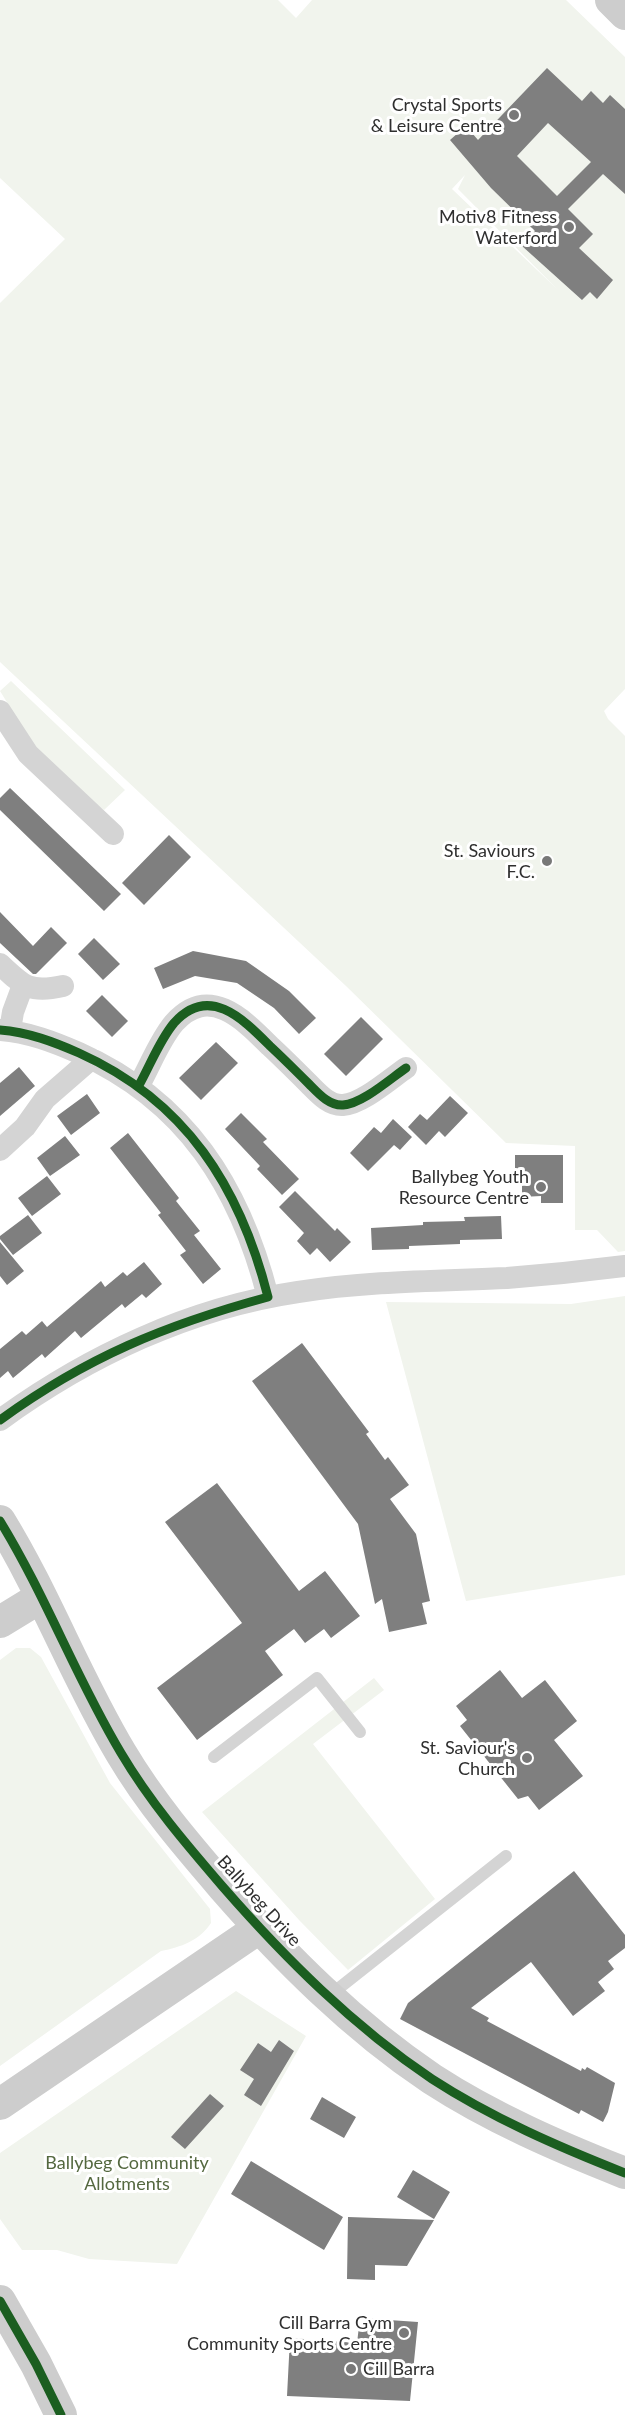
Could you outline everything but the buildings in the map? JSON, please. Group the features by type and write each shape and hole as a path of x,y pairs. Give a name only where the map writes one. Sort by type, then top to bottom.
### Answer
{"street":[{"path":"610,0 625,14"},
{"path":"0,711 28,754 113,834"},
{"path":"0,964 23,985 40,990 63,986"},
{"path":"23,985 5,1030 53,1042 91,1059 138,1087 190,1134 219,1173 234,1200 249,1234 268,1297"},
{"path":"138,1087 173,1025 186,1013 202,1006 218,1007 236,1014 318,1093 337,1105 360,1099 406,1068"},
{"path":"0,1150 26,1127 45,1099 91,1059"},
{"path":"0,1420 68,1375 137,1340 186,1321 268,1297 351,1285 508,1278 625,1266"},
{"name":"Ballybeg Drive","path":"0,1521 41,1597 95,1708 141,1785 179,1836 259,1928 328,1997 402,2057 461,2096 521,2129 625,2173"},
{"path":"0,1622 41,1597"},
{"path":"0,2104 259,1928"},
{"path":"0,2301 36,2364 61,2415"}],"lane":[{"path":"214,1757 317,1678 360,1732"},
{"path":"328,1997 506,1856"}],"green space":[{"path":"0,0 278,0 296,18 312,0 566,0 625,57 625,689 604,711 608,719 625,736 625,1251 618,1252 597,1230 575,1230 575,1146 506,1143 346,986 0,662 0,303 65,239 0,178","holes":["465,175 458,189 557,289 452,189"]},
{"path":"11,681 125,790 104,810 47,767 0,691"},
{"path":"625,1296 625,1575 466,1601 386,1302 571,1304"},
{"path":"16,1648 30,1648 41,1657 110,1783 210,1909 211,1923 189,1942 161,1951 0,2066 0,1660"},
{"path":"374,1678 384,1690 313,1744 435,1899 348,1970 299,1920 202,1812"},
{"name":"Ballybeg Community Allotments","path":"236,1991 306,2036 177,2264 89,2259 57,2250 22,2250 0,2219 0,2153"}],"cycle path":[{"path":"138,1087 174,1023 187,1012 200,1006 213,1006 237,1017 260,1036 320,1095 338,1105 351,1104 359,1100 406,1068"},
{"path":"0,1030 41,1038 79,1053 117,1073 150,1096 178,1122 203,1152 224,1184 242,1219 268,1297 195,1319 128,1345 64,1378 0,1420"},
{"path":"0,1521 32,1578 105,1725 132,1771 182,1839 271,1940 348,2014 432,2079 526,2131 625,2173"},
{"path":"0,2301 36,2364 61,2415"}],"place":[{"name":"Crystal Sports & Leisure Centre","path":"514,115"},
{"name":"Motiv8 Fitness Waterford","path":"569,227"},
{"name":"St. Saviours F.C.","path":"547,861"},
{"name":"Ballybeg Youth Resource Centre","path":"541,1187"},
{"name":"St. Saviour's Church","path":"527,1758"},
{"name":"Cill Barra Gym Community Sports Centre","path":"404,2333"},
{"name":"Cill Barra","path":"351,2369"}]}
